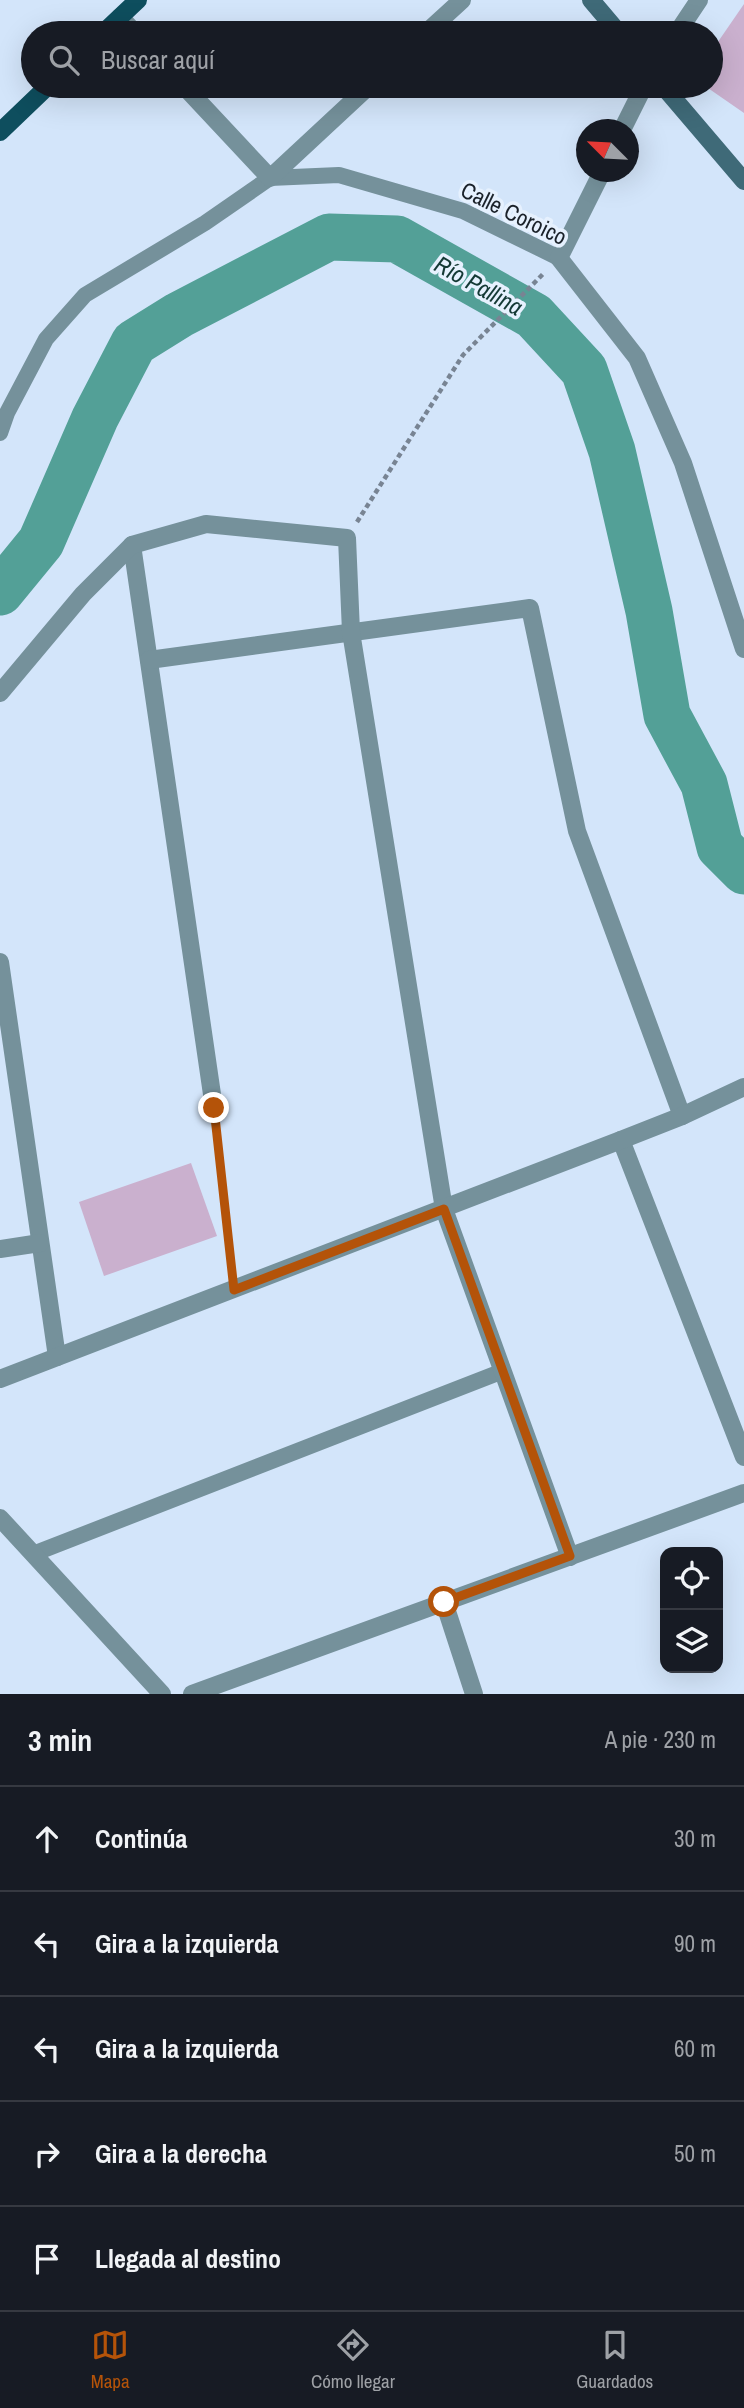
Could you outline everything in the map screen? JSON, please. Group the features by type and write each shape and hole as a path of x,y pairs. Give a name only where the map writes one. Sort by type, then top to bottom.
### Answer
{"main road":[{"path":"116,21 138,0"},
{"path":"591,0 609,21"},
{"path":"0,132 35,98"},
{"path":"673,98 744,181"}],"street":[{"path":"439,21 462,0"},
{"path":"685,21 699,0"},
{"path":"120,17 124,21"},
{"path":"195,98 270,178 356,98"},
{"path":"628,119 638,98"},
{"path":"559,258 597,182"},
{"name":"Calle Coroico","path":"559,258 637,358 683,463 742,636"},
{"path":"0,694 83,594 132,545 206,524 347,538 351,632 444,1209 570,1556"},
{"path":"132,545 214,1108"},
{"path":"149,660 530,608 577,831 682,1116"},
{"path":"0,962 57,1357"},
{"path":"0,1379 621,1140 744,1087"},
{"path":"621,1140 744,1457"},
{"path":"0,1249 40,1243"},
{"path":"192,1694 744,1493"},
{"path":"0,1518 162,1694"},
{"path":"444,1602 474,1694"}],"lane":[{"name":"Calle Coroico","path":"270,178 339,175 463,211 559,258"},
{"path":"0,433 7,413 46,339 85,295 205,223 270,178"},
{"path":"33,1554 503,1371"}],"path":[{"path":"347,538 463,355 536,280"},
{"path":"214,1108 234,1290"}],"shaded area":[{"path":"744,4 744,113 722,98 723,35"},
{"path":"191,1163 217,1236 104,1276 79,1202"}],"waterway":[{"name":"Río Pallina","path":"0,592 41,542 95,418 134,343 179,315 329,237 397,239 534,316 584,370 612,451 649,611 667,715 704,784 720,847 744,871"}],"route":[{"path":"214,1108 234,1290 444,1209 570,1556 444,1602"}]}
